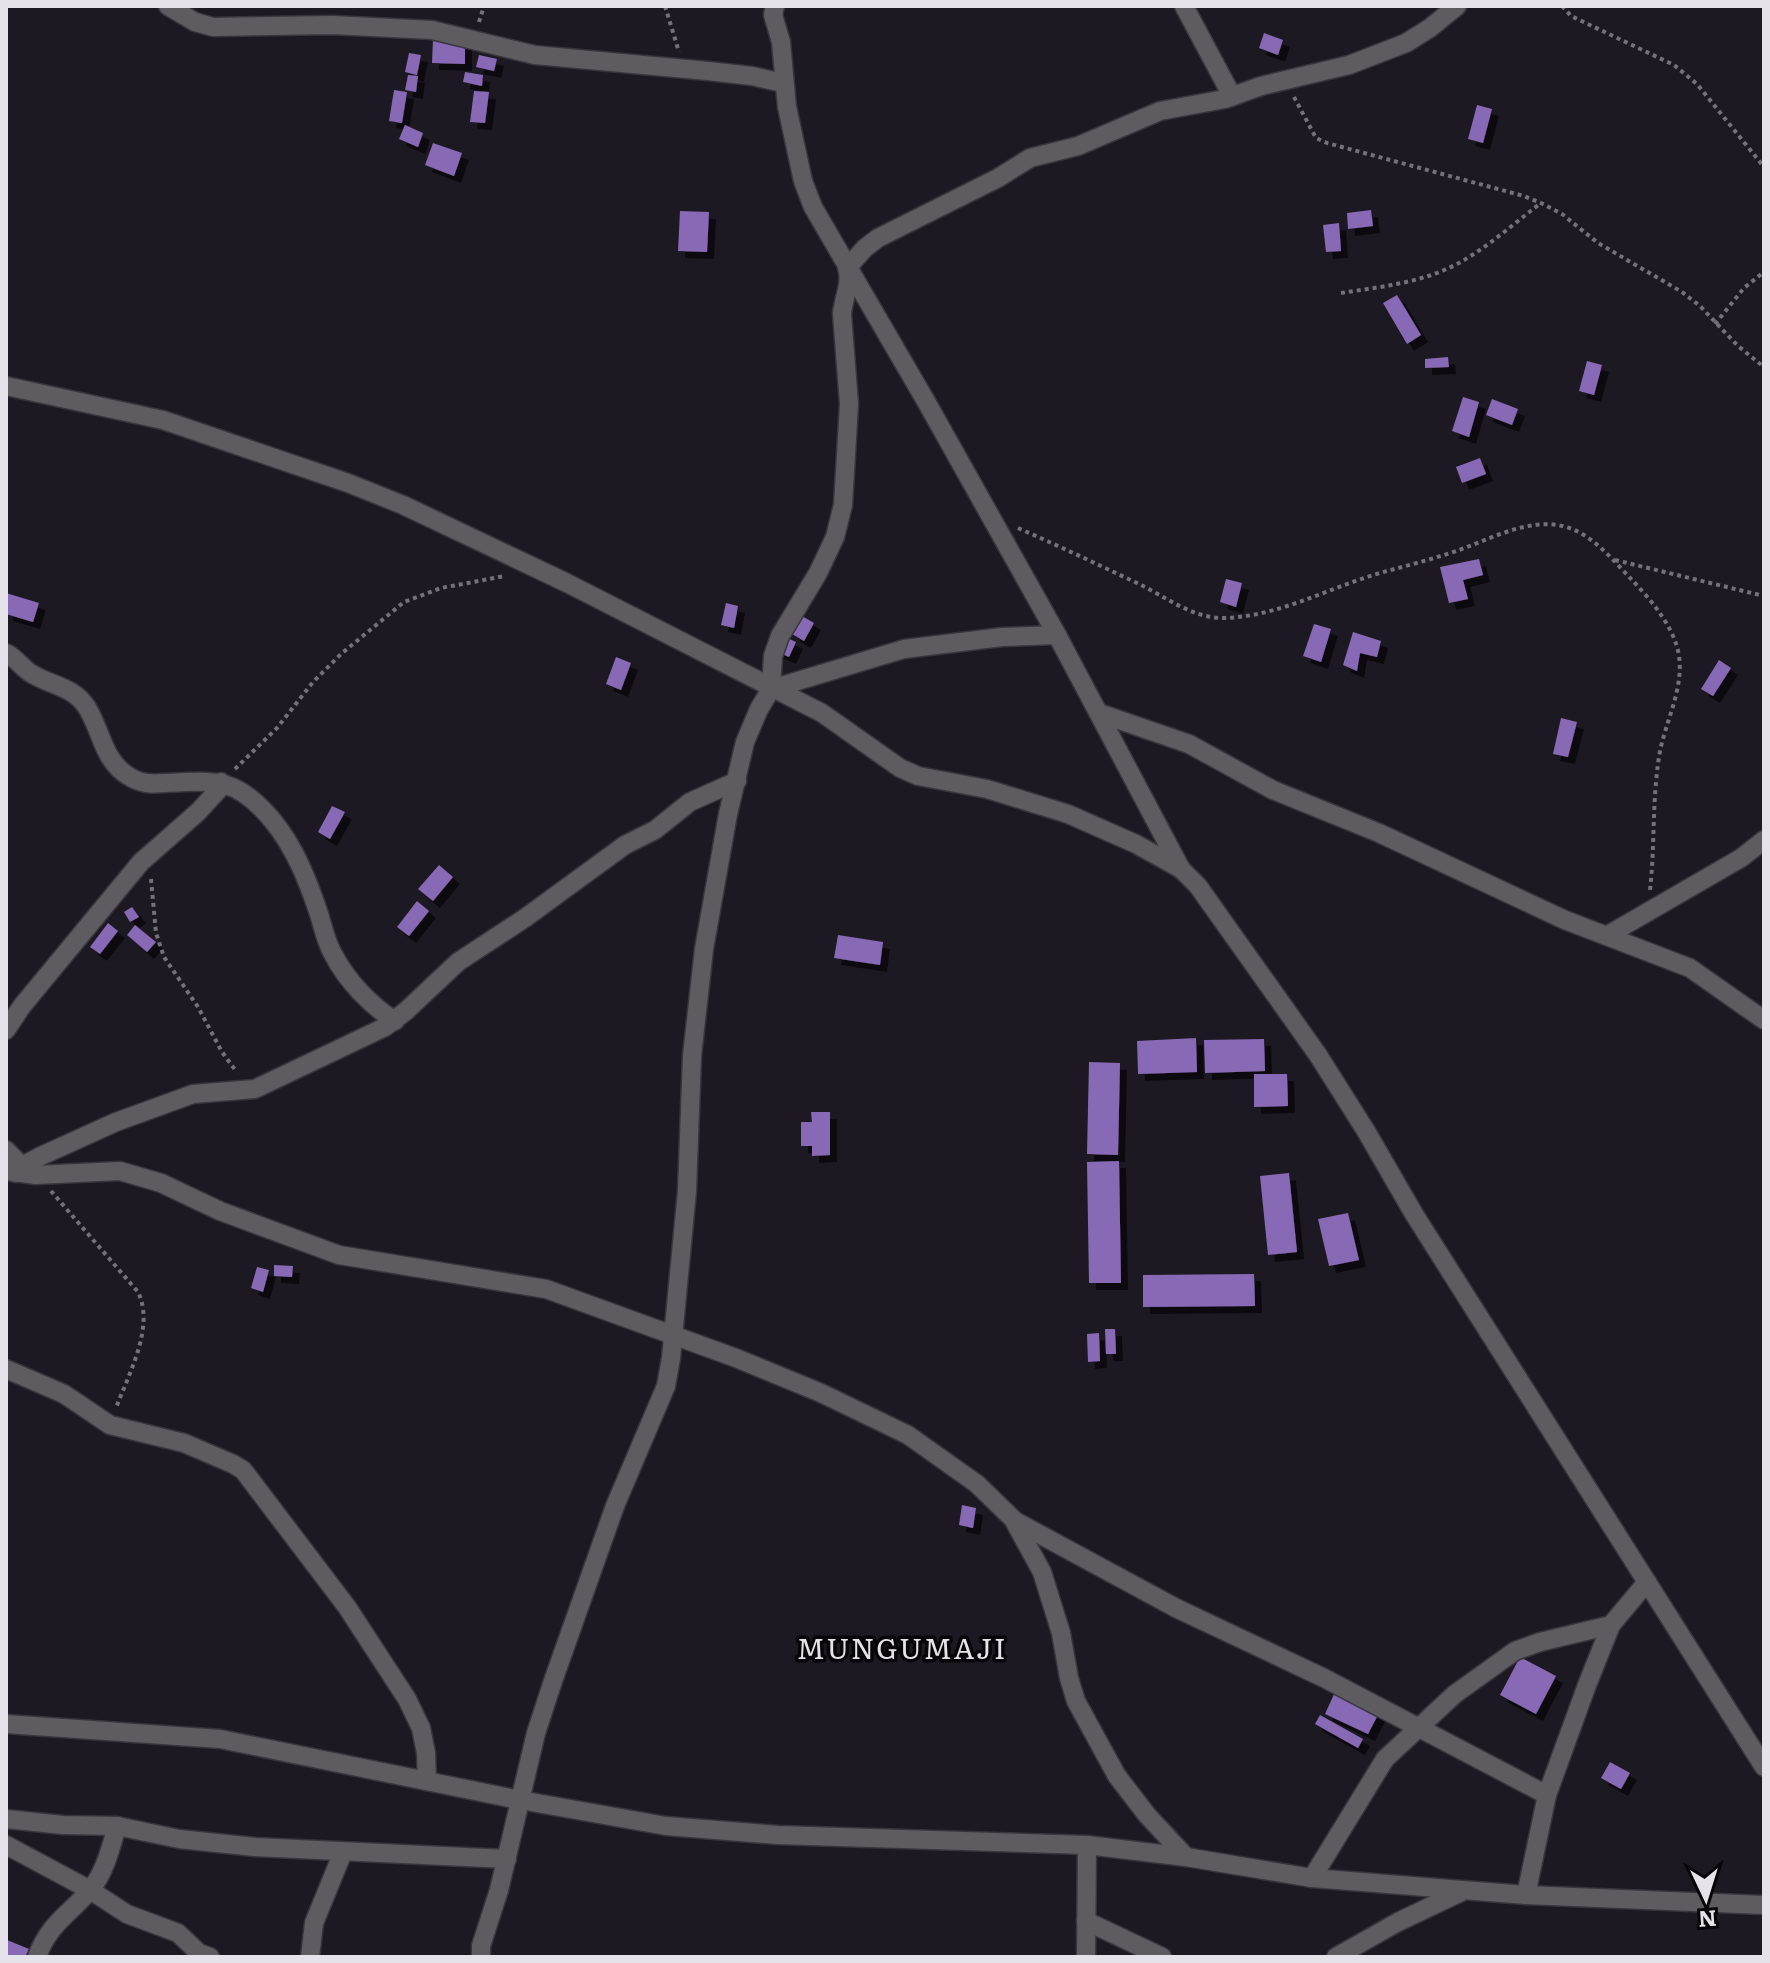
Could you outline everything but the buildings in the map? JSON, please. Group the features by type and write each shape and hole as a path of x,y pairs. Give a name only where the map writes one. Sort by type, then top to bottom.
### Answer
{"street":[{"path":"168,6 195,22 213,27 332,25 432,30 535,55 752,76 783,83"},
{"path":"1184,6 1232,96"},
{"path":"847,268 878,238 998,178 1030,158 1078,146 1160,111 1232,96 1349,65 1395,48 1430,28 1457,6"},
{"path":"774,9 781,42 783,83 803,181 813,207 1057,635 1181,869"},
{"path":"481,1957 481,1946 553,1681 615,1506 666,1386 687,1191 692,1056 700,985 728,814 745,742 771,689 773,656 780,636 818,573 835,537 843,505 849,404 842,303 850,277 847,268"},
{"path":"6,386 163,420 403,505 539,569 834,719 900,768 918,776 987,789 1068,814 1136,844 1181,869 1198,886 1318,1055 1414,1214 1764,1767"},
{"path":"771,689 904,649 1002,637 1057,635"},
{"path":"6,653 33,675 73,691 92,717 106,754 129,777 144,783 221,782 241,791 274,822 302,869 332,953 357,988 395,1021"},
{"path":"1099,713 1189,744 1273,790 1379,833 1565,920 1690,968 1764,1020"},
{"path":"20,1171 73,1140 169,1102 193,1094 255,1089 395,1021 458,962 525,918 625,845 655,830 690,802 737,781"},
{"path":"6,1030 22,1006 147,856 210,801 221,787 221,782"},
{"path":"1608,935 1741,858 1764,840"},
{"path":"6,1150 20,1171"},
{"path":"20,1171 114,1170 140,1176 248,1223 339,1255 535,1286 590,1303 672,1337 736,1358 821,1393 908,1435 977,1484 1013,1519 1163,1602 1324,1678 1547,1795"},
{"path":"6,1369 64,1394 110,1425 184,1443 243,1470 347,1607 407,1699 421,1728 427,1781"},
{"path":"1013,1519 1042,1572 1061,1633 1076,1701 1117,1776 1147,1815 1186,1857"},
{"path":"1526,1895 1547,1795 1611,1625 1647,1582"},
{"path":"1312,1878 1385,1759 1455,1694 1515,1651 1611,1625"},
{"path":"6,1724 220,1739 520,1800 666,1826 778,1835 1087,1845 1186,1857 1312,1878 1526,1895 1764,1905"},
{"path":"6,1819 63,1825 117,1826 179,1839 343,1852 507,1859"},
{"path":"37,1957 50,1929 90,1890 100,1875 117,1826"},
{"path":"6,1845 90,1890 127,1914 178,1933 199,1953 210,1957"},
{"path":"1086,1957 1087,1845"},
{"path":"310,1957 314,1923 343,1852"},
{"path":"1336,1957 1464,1890"},
{"path":"1086,1921 1162,1957"}],"path":[{"path":"665,6 685,69"},
{"path":"1562,6 1571,16 1674,65 1697,84 1764,167"},
{"path":"1283,82 1316,138 1541,203 1562,214 1598,243 1682,292 1764,367"},
{"path":"1341,293 1390,286 1454,266 1541,203"},
{"path":"1715,324 1744,288 1764,272"},
{"path":"987,513 1143,585 1184,609 1220,618 1249,616 1285,607 1380,573 1417,565 1522,527 1565,526 1581,534 1613,560 1661,615 1679,655 1675,696 1659,754 1654,794 1654,854 1648,914"},
{"path":"1613,560 1764,596"},
{"path":"221,782 277,728 331,663 404,602 441,588 539,569"},
{"path":"147,856 156,933 164,957 206,1020 222,1052 255,1089"},
{"path":"20,1171 138,1292 144,1305 141,1336 110,1425"}],"district":[{"name":"MUNGUMAJI","path":"902,1647"}]}
